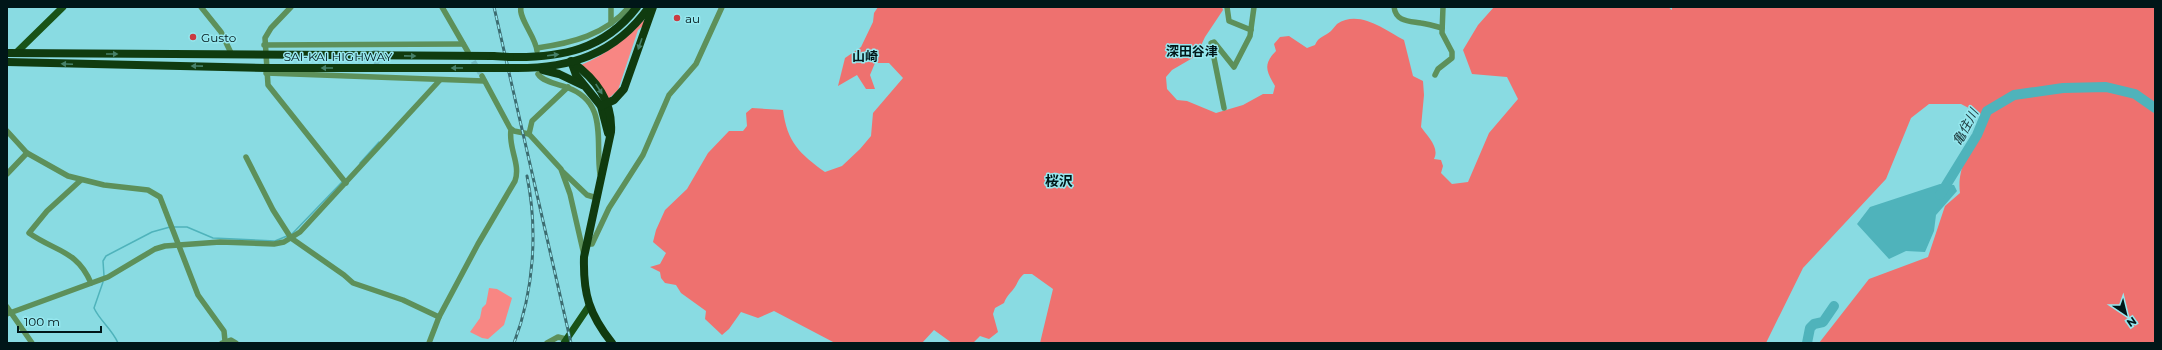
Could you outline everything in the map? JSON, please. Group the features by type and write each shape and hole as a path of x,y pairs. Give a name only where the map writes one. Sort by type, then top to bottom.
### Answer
{"highway":[{"name":"SAI-KAI HIGHWAY","path":"7,53 232,53 528,57 569,53 605,38 637,7"},
{"name":"SAI-KAI HIGHWAY","path":"7,62 266,71 512,68 535,71 588,57 617,40 634,26 649,7"},
{"path":"604,105 620,95 624,89 653,7"},
{"path":"7,62 17,52"},
{"path":"569,53 576,75 585,87 604,105"},
{"path":"90,54 91,64"},
{"path":"572,62 592,77 612,126 584,257 584,276 589,306 600,328 612,343"},
{"path":"535,71 559,74 585,87"}],"main road":[{"path":"17,52 63,7"},
{"path":"565,341 589,306"}],"street":[{"path":"201,7 221,32 232,53"},
{"path":"291,7 267,34 264,45 268,85 346,183"},
{"path":"442,7 468,52"},
{"path":"521,7 521,15 534,38 537,50 576,41 600,31 629,7"},
{"path":"610,7 611,23"},
{"path":"587,244 592,244 609,208 643,155 669,95 696,64 722,7"},
{"path":"1228,7 1229,21 1251,30"},
{"path":"1224,108 1212,43 1214,42 1234,67 1251,30 1254,7"},
{"path":"1394,7 1399,18 1406,22 1420,23 1442,28"},
{"path":"1435,75 1438,69 1452,58 1452,52 1442,33 1443,7"},
{"path":"264,45 376,48 463,44"},
{"path":"266,71 377,75 440,80 483,78 511,130 511,139 518,171 515,181 438,317 429,343"},
{"path":"535,71 548,81 579,92 589,101 596,113 600,137 598,161 601,178"},
{"path":"9,313 114,274 155,249 179,244 220,242 274,244 291,238 300,232 440,80"},
{"path":"529,134 532,121 568,87"},
{"path":"511,130 529,134 587,195 597,198"},
{"path":"7,131 27,153 68,176 104,185 148,190 160,197 198,295 224,331 224,342 231,340 236,343"},
{"path":"7,174 27,153"},
{"path":"246,157 273,210 291,238 344,274 353,283 403,300 438,317"},
{"path":"561,169 570,194 584,257"},
{"path":"80,180 47,211 29,233 41,242 73,257 86,271 91,283"},
{"path":"7,307 9,313 32,343"},
{"path":"548,343 558,337 565,341"}],"shaded area":[{"path":"878,7 1222,7 1223,10 1205,37 1196,56 1172,70 1166,77 1167,89 1177,100 1187,101 1216,113 1243,105 1263,94 1273,94 1275,86 1267,68 1269,60 1276,51 1274,44 1280,37 1289,36 1307,48 1315,45 1318,40 1331,31 1337,24 1345,20 1363,20 1372,23 1404,40 1413,76 1423,81 1424,95 1421,127 1434,146 1434,159 1441,160 1443,166 1441,173 1452,184 1468,182 1489,133 1518,99 1507,77 1472,74 1463,50 1478,25 1494,7 1668,7 1672,10 1672,7 2155,7 2155,343 1819,343 1869,279 1928,257 1945,206 1960,193 1961,173 1967,154 1986,117 1961,104 1929,104 1911,118 1886,179 1803,268 1766,343 1040,343 1053,289 1032,274 1024,274 1004,303 995,308 993,314 998,332 989,339 980,336 973,343 952,343 934,330 922,343 835,343 774,311 758,318 741,312 729,329 722,335 705,319 706,311 681,293 676,285 665,283 661,278 660,272 650,267 660,264 666,253 653,242 656,230 665,210 687,189 708,153 729,131 743,131 747,126 746,113 752,108 783,110 791,139 808,159 825,172 842,166 860,149 871,136 873,113 903,78 889,63 875,63 870,75 875,89 866,89 857,75 838,86 845,58 861,47 873,22 874,13"},
{"path":"646,18 643,26 638,30 618,90 608,99 581,65 616,45"},
{"path":"489,288 497,289 512,298 504,325 488,339 482,338 470,332 480,318 482,308 486,304"}],"water":[{"path":"1940,184 1954,185 1957,191 1936,215 1934,231 1925,252 1906,251 1889,259 1857,224 1870,207"}],"waterway":[{"name":"亀住川","path":"1940,195 1977,135 1987,111 2014,95 2063,88 2106,87 2135,94 2155,108"},
{"path":"360,163 379,142"},
{"path":"291,235 342,182"},
{"path":"104,276 103,261 106,256 152,232 170,227"},
{"path":"174,227 187,227 213,238 275,241 287,236"},
{"path":"103,282 94,308 99,317 113,333 118,343"},
{"name":"亀住川","path":"1807,343 1810,328 1814,324 1823,322 1834,306"}],"tunnel":[{"path":"376,50 377,72"},
{"path":"469,54 482,76"}],"railway":[{"path":"494,7 571,343"},
{"path":"514,343 526,303 532,260 532,218 527,176"}],"place":[{"name":"au","path":"677,18"},
{"name":"Gusto","path":"193,37"}],"district":[{"name":"深田谷津","path":"1192,51"},
{"name":"山崎","path":"865,56"},
{"name":"桜沢","path":"1059,181"}]}
